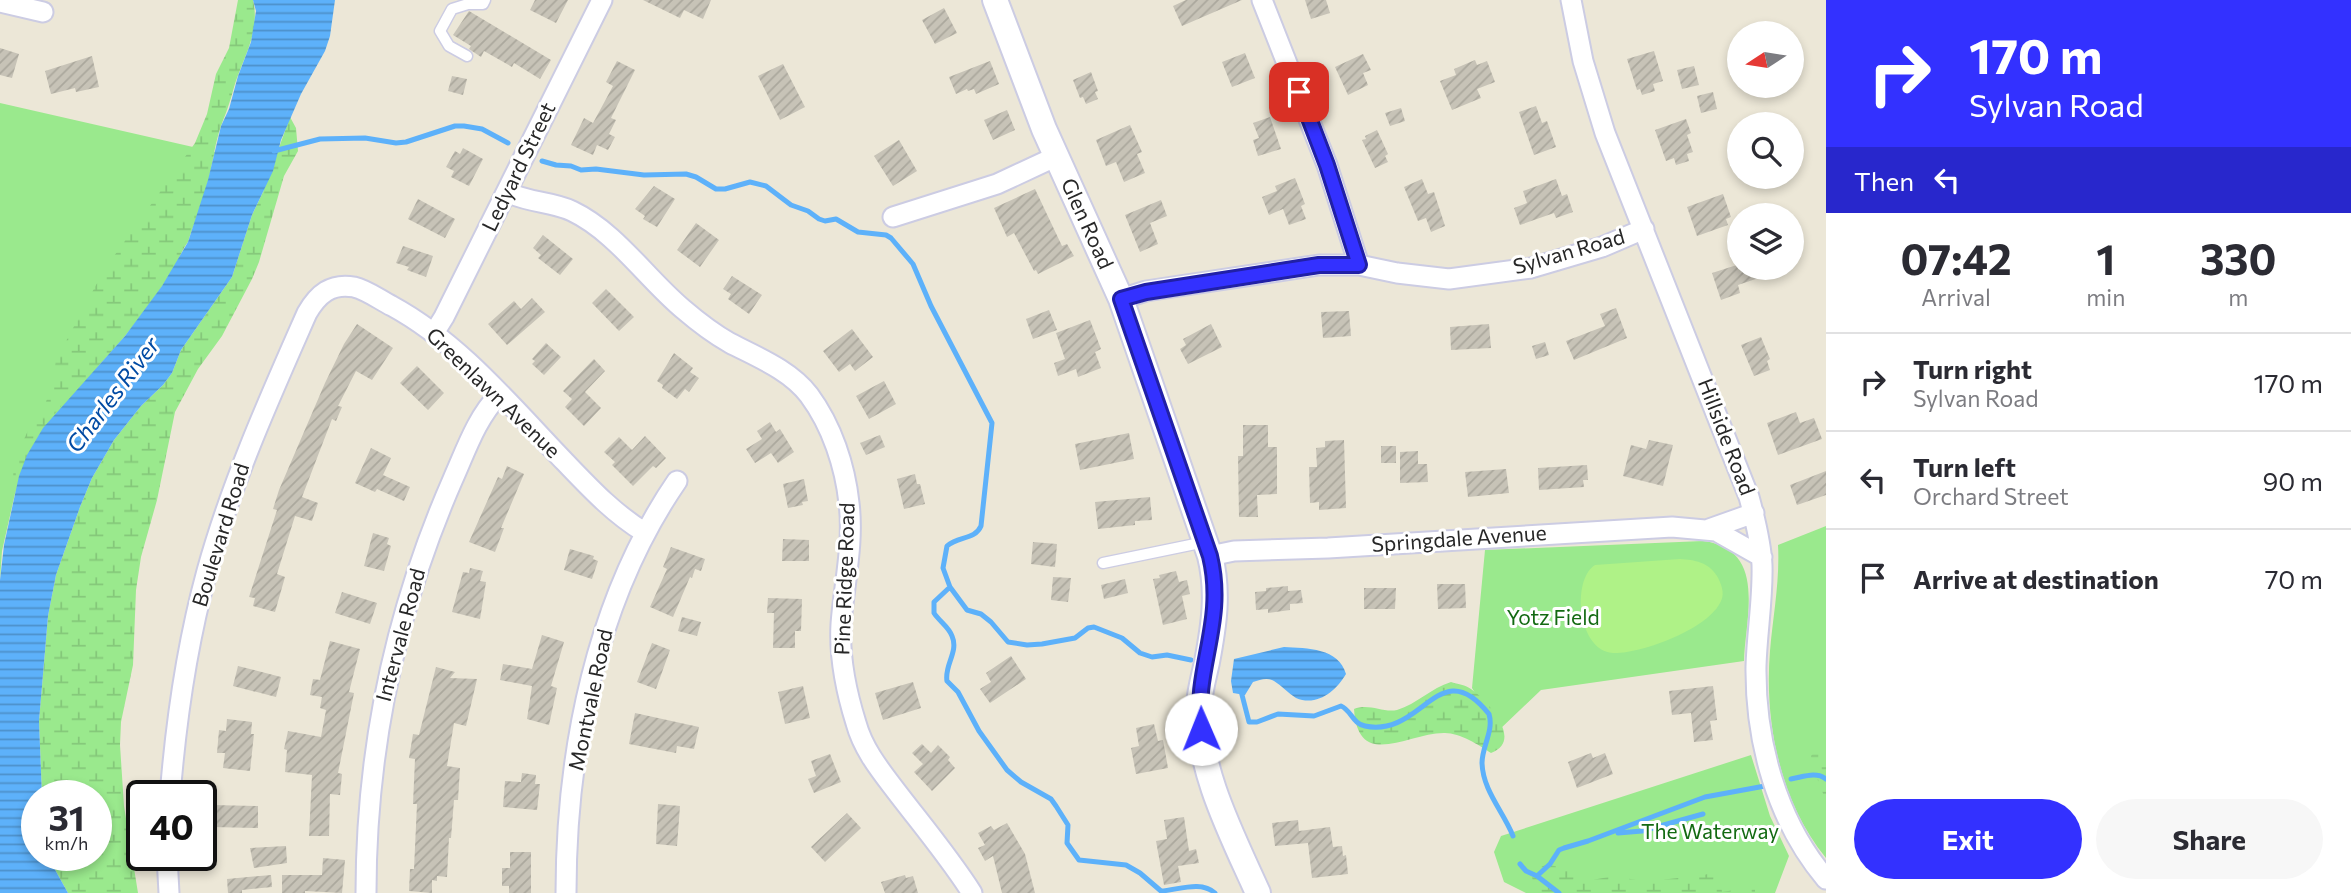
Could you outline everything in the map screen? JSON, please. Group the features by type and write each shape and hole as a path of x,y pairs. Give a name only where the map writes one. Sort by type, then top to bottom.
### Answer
{"street":[{"name":"Ledyard Street","path":"434,333 602,0"},
{"name":"Glen Road","path":"995,0 1055,157 1121,299 1208,549 1216,599 1213,632 1201,691 1201,729 1209,767 1224,814 1258,893"},
{"path":"1262,0 1320,146 1359,265"},
{"name":"Hillside Road","path":"1571,0 1583,61 1597,109 1754,513 1762,557 1756,676 1763,737 1776,791 1791,829 1826,879"},
{"path":"0,2 43,12"},
{"path":"893,217 997,184 1055,157"},
{"name":"Pine Ridge Road","path":"507,192 523,200 563,207 582,216 623,250 683,309 727,341 790,377 808,394 834,442 844,471 850,506 841,658 856,725 868,753 955,866 972,893"},
{"name":"Sylvan Road","path":"1121,299 1146,292 1304,267 1359,265 1449,279 1531,268 1602,247 1644,229"},
{"name":"Greenlawn Avenue","path":"325,290 338,286 363,290 409,315 434,333 499,395 607,506 644,532"},
{"name":"Boulevard Road","path":"172,780 187,667 208,568 227,506 258,424 307,313 325,290"},
{"name":"Intervale Road","path":"366,893 376,747 396,642 412,586 437,516 482,418 499,395"},
{"name":"Montvale Road","path":"566,893 571,803 593,672 615,602 644,532 677,481"},
{"name":"Springdale Avenue","path":"1709,529 1754,513"},
{"name":"Springdale Avenue","path":"1208,549 1234,551 1328,548 1672,527 1709,529 1728,536 1762,557"},
{"path":"168,871 169,893"}],"lane":[{"path":"467,56 449,46 440,31 452,9 468,4 483,4 485,0"},
{"path":"1103,563 1208,549"}],"green space":[{"path":"238,0 253,0 255,12 252,36 219,132 201,206 185,247 163,285 135,324 45,428 32,448 16,495 14,461 31,424 44,407 52,386 56,360 104,270 195,143 207,114 216,74 229,48"},
{"path":"0,103 215,152 188,242 19,476 2,551 0,580"},
{"path":"290,117 296,128 298,151 284,176 252,279 222,336 198,369 175,412 157,500 141,557 136,590 133,665 121,722 120,745 126,818 126,871 134,871 138,893 68,893 56,871 112,871 112,780 41,780 39,721 48,616 56,575 92,478 114,440 172,373 181,350 232,277 252,215"},
{"path":"1826,526 1826,858 1810,836 1786,787 1773,733 1769,678 1778,545"},
{"name":"Yotz Field","path":"1703,541 1723,547 1737,557 1745,571 1749,606 1744,661 1541,690 1498,731 1472,688 1485,550"},
{"path":"1680,559 1701,563 1717,576 1723,595 1714,611 1689,630 1640,649 1613,653 1601,649 1592,641 1582,614 1581,599 1587,573 1595,565"},
{"path":"1451,682 1471,689 1486,702 1500,721 1504,740 1500,747 1491,753 1463,737 1445,733 1375,744 1365,739 1358,728 1354,709 1365,707 1397,710"},
{"path":"1826,747 1826,801 1811,756"},
{"name":"The Waterway","path":"1751,755 1770,816 1789,856 1775,893 1526,893 1504,882 1494,852 1501,836"},
{"path":"1540,867 1563,867 1581,878 1592,880 1614,876 1660,880 1719,871 1722,892 1753,887 1755,893 1536,893 1532,877"}],"water":[{"name":"Charles River","path":"253,0 335,0 325,51 301,94 281,140 273,171 252,215 232,277 181,350 172,373 114,440 92,478 56,575 48,616 39,721 41,780 21,780 21,871 56,871 68,893 0,893 0,580 4,545 19,476 27,455 43,428 125,336 162,286 188,242 208,180 221,126 251,42 256,11"},
{"path":"1284,647 1312,649 1329,654 1337,659 1346,674 1337,686 1318,699 1296,698 1269,679 1253,682 1245,695 1233,693 1231,681 1234,659"}],"building":[{"path":"535,0 568,0 556,23 530,10"},
{"path":"643,0 711,0 703,19 684,10 680,18"},
{"path":"1186,0 1242,0 1182,26 1173,6"},
{"path":"1305,0 1326,0 1330,13 1311,19"},
{"path":"944,8 957,33 935,44 922,20"},
{"path":"469,11 551,60 540,79 514,63 512,67 484,51 481,57 469,49 471,46 453,35"},
{"path":"0,48 19,54 12,78 0,75"},
{"path":"1654,51 1663,81 1653,84 1655,91 1642,95 1640,89 1637,90 1627,59"},
{"path":"1245,53 1255,78 1232,87 1222,62"},
{"path":"1363,54 1371,70 1363,73 1368,85 1348,95 1335,67"},
{"path":"92,56 99,87 76,92 75,88 51,94 45,71"},
{"path":"1475,60 1477,65 1487,61 1495,82 1477,89 1481,98 1452,110 1440,81 1456,75 1454,69"},
{"path":"617,61 635,70 611,118 616,120 609,134 615,137 608,150 597,145 593,155 571,145 584,118 593,123 613,86 606,82"},
{"path":"990,61 999,84 976,94 974,89 967,89 956,94 949,77"},
{"path":"783,64 805,107 780,120 758,76"},
{"path":"1694,66 1699,85 1682,89 1677,70"},
{"path":"1091,72 1098,99 1086,104 1083,97 1080,98 1073,80"},
{"path":"452,76 467,79 463,95 448,91"},
{"path":"1713,92 1717,109 1701,113 1697,96"},
{"path":"1536,106 1542,123 1547,121 1556,147 1534,155 1519,112"},
{"path":"1401,108 1405,121 1390,126 1385,113"},
{"path":"1007,110 1015,130 993,140 984,120"},
{"path":"1270,117 1281,149 1258,156 1253,140 1259,138 1253,123"},
{"path":"1686,119 1691,133 1687,135 1693,152 1687,154 1689,161 1676,165 1674,158 1666,161 1655,130"},
{"path":"1130,125 1142,152 1137,154 1145,173 1124,182 1116,162 1106,166 1096,140"},
{"path":"1377,130 1388,154 1385,156 1388,162 1375,168 1362,140"},
{"path":"899,140 917,171 893,186 874,156"},
{"path":"463,148 483,159 469,186 451,177 454,171 446,167 455,151 460,154"},
{"path":"1295,178 1305,204 1301,206 1306,219 1289,225 1283,209 1269,215 1262,197 1277,191 1275,186"},
{"path":"1422,179 1428,194 1434,192 1445,226 1431,232 1426,218 1418,221 1404,187"},
{"path":"1556,179 1562,196 1567,194 1573,212 1556,218 1554,213 1520,225 1514,208 1527,203 1523,191"},
{"path":"654,186 675,199 657,227 643,219 645,216 635,209"},
{"path":"1035,189 1062,246 1067,244 1074,256 1038,274 1014,233 1007,237 994,208"},
{"path":"1723,194 1727,206 1727,225 1697,236 1687,207"},
{"path":"418,199 455,219 445,238 408,219"},
{"path":"1161,200 1167,216 1150,223 1158,244 1140,252 1125,215"},
{"path":"696,223 719,240 700,267 677,250"},
{"path":"543,235 573,259 560,275 538,258 541,255 533,248"},
{"path":"403,246 433,256 426,277 396,263"},
{"path":"1727,268 1727,280 1753,280 1738,285 1740,293 1721,300 1712,273"},
{"path":"732,276 762,295 749,314 728,299 731,294 723,289"},
{"path":"606,289 634,317 619,331 592,303"},
{"path":"532,298 545,312 507,345 488,324 514,301 521,309"},
{"path":"1616,308 1627,338 1574,360 1566,341 1605,326 1600,314"},
{"path":"1049,310 1057,330 1033,339 1026,319"},
{"path":"1349,311 1351,336 1323,338 1321,312"},
{"path":"1090,320 1101,349 1095,352 1101,368 1078,377 1076,369 1058,376 1054,363 1065,359 1056,333"},
{"path":"357,324 393,348 372,380 356,371 338,406 342,407 336,421 332,419 302,497 318,503 312,521 295,516 277,574 285,577 275,612 253,606 255,598 249,597 277,510 273,509 279,490 325,383"},
{"path":"1211,324 1222,347 1188,364 1180,349 1186,345 1183,339"},
{"path":"1489,324 1491,348 1451,350 1450,327"},
{"path":"852,329 873,357 855,371 850,364 839,372 823,351"},
{"path":"1761,337 1770,359 1767,361 1770,370 1754,376 1741,345"},
{"path":"1545,342 1549,355 1536,359 1532,346"},
{"path":"546,343 561,357 544,375 532,364 535,361 532,359"},
{"path":"674,353 693,368 690,372 699,378 689,392 685,389 677,399 657,381"},
{"path":"594,359 605,371 585,392 601,408 584,426 565,407 572,399 563,391"},
{"path":"417,366 444,393 428,410 400,383"},
{"path":"884,381 896,404 869,419 856,396"},
{"path":"1796,412 1800,423 1814,418 1822,439 1778,455 1767,423"},
{"path":"770,422 776,432 780,429 794,452 778,463 771,453 755,463 746,449 762,439 757,431"},
{"path":"1243,425 1268,425 1268,447 1277,447 1277,494 1257,495 1258,517 1239,517 1238,456 1243,456"},
{"path":"1129,433 1134,459 1080,470 1075,444"},
{"path":"880,435 885,447 866,455 860,443"},
{"path":"645,436 666,458 656,468 653,466 633,486 612,465 615,462 604,452 619,437 632,450"},
{"path":"1344,440 1346,508 1319,510 1319,502 1310,503 1309,467 1317,467 1316,448 1325,447 1325,441"},
{"path":"1649,440 1673,445 1663,486 1623,476 1631,445 1646,449"},
{"path":"1381,446 1396,446 1396,463 1381,463"},
{"path":"371,448 391,458 383,475 410,487 404,501 355,483"},
{"path":"1418,451 1418,464 1427,464 1428,482 1400,483 1400,452"},
{"path":"1587,465 1588,480 1583,480 1584,487 1539,490 1538,468"},
{"path":"507,466 524,474 501,528 504,528 495,552 469,542 498,477 502,479"},
{"path":"1506,469 1509,493 1468,497 1465,472"},
{"path":"1826,471 1826,495 1797,505 1790,485"},
{"path":"915,474 925,504 904,509 897,479"},
{"path":"804,479 808,501 802,502 803,505 788,508 783,484"},
{"path":"1150,497 1152,520 1135,521 1135,525 1098,529 1095,502"},
{"path":"373,533 389,538 387,544 391,546 384,571 364,566"},
{"path":"783,539 809,540 809,561 782,561"},
{"path":"1033,542 1057,544 1055,567 1031,564"},
{"path":"671,547 705,559 701,571 695,569 692,578 690,577 673,617 650,607 667,569 663,567"},
{"path":"570,549 594,556 593,559 598,561 592,579 564,570"},
{"path":"470,568 483,571 480,581 486,582 480,619 452,612 463,572 469,573"},
{"path":"1176,571 1179,582 1187,580 1190,594 1182,596 1187,619 1163,625 1153,579"},
{"path":"1053,577 1071,578 1068,602 1051,600"},
{"path":"1125,579 1128,593 1104,599 1101,585"},
{"path":"1437,584 1465,584 1466,608 1438,609"},
{"path":"1288,586 1288,591 1301,590 1303,603 1290,604 1290,610 1268,613 1268,609 1256,610 1255,592"},
{"path":"1364,588 1396,588 1395,609 1364,609"},
{"path":"342,592 377,603 370,624 335,613"},
{"path":"768,598 802,599 801,631 795,631 795,648 773,648 774,613 767,613"},
{"path":"682,617 701,622 697,636 678,631"},
{"path":"542,635 564,642 551,686 557,688 549,725 527,719 532,686 500,680 503,664 532,669"},
{"path":"330,641 360,649 349,692 354,693 338,773 342,774 340,795 330,794 329,836 309,836 312,775 285,772 287,750 284,749 288,731 321,737 326,710 320,708 322,697 310,695 313,679 320,680"},
{"path":"652,643 670,650 656,689 637,682"},
{"path":"1011,656 1026,679 990,703 980,689 991,682 986,673"},
{"path":"238,666 281,677 276,697 233,686"},
{"path":"436,667 455,672 450,678 477,679 466,726 454,723 447,766 460,768 458,800 454,800 447,877 437,876 437,881 432,880 432,893 409,891 410,869 414,869 417,804 413,804 415,759 409,758 413,734 419,735"},
{"path":"913,682 921,708 883,720 875,693"},
{"path":"803,686 810,718 785,724 778,692"},
{"path":"1713,686 1717,720 1710,721 1713,740 1694,742 1691,713 1672,715 1669,691"},
{"path":"635,713 699,727 694,749 677,746 676,753 629,744"},
{"path":"227,719 252,722 251,734 254,734 250,771 223,768 225,753 217,753 219,730 226,731"},
{"path":"1154,724 1158,741 1163,740 1168,768 1136,774 1131,748 1139,746 1136,728"},
{"path":"922,744 931,753 938,745 950,757 948,760 955,768 932,791 914,772 923,764 912,753"},
{"path":"1591,753 1593,758 1605,753 1613,774 1577,788 1568,762"},
{"path":"830,754 841,782 814,793 808,779 816,776 811,761"},
{"path":"522,773 536,775 535,784 540,784 537,810 503,807 505,781 521,782"},
{"path":"658,804 680,806 677,846 656,844"},
{"path":"217,805 258,806 258,828 217,827"},
{"path":"847,813 861,828 825,862 811,847"},
{"path":"1184,817 1189,851 1196,849 1199,863 1178,866 1181,882 1164,885 1156,841 1167,839 1164,820"},
{"path":"1298,820 1299,831 1330,827 1333,847 1342,846 1343,856 1346,855 1348,874 1312,878 1308,843 1275,846 1272,823"},
{"path":"1007,823 1025,854 1035,893 1002,893 993,856 985,861 978,848 985,845 978,833 991,826 994,830"},
{"path":"286,846 287,863 254,868 250,848"},
{"path":"510,852 531,852 531,893 509,893 509,886 502,886 502,868 510,868"},
{"path":"323,858 345,860 342,893 282,893 282,875 322,875"},
{"path":"271,875 272,887 228,893 227,879"},
{"path":"905,875 906,878 913,876 918,893 885,893 881,882"}],"waterway":[{"path":"274,151 320,139 365,138 406,142 455,126 482,129 508,143"},
{"path":"542,161 581,170 596,169 644,175 686,174 716,189 750,182 766,186 791,205 808,211 819,219 836,219 858,232 891,238 913,264 931,306 992,423 981,526 975,534 947,546 943,568 950,587 934,602 934,613 949,630 954,642 947,669 947,681 958,692 979,731 1007,770 1021,782 1051,799 1068,825 1067,843 1079,860 1126,865 1161,891 1196,886 1215,893"},
{"path":"950,587 967,610 981,614 1008,642 1042,644 1075,638 1088,628 1094,627 1122,638 1140,653 1152,657 1167,655 1191,660"},
{"path":"1241,691 1249,722 1257,722 1278,714 1314,716 1341,706 1358,723 1365,726 1385,726 1402,720 1443,693 1457,691 1472,697 1489,714 1490,726 1482,763 1483,773 1513,836"},
{"path":"1791,779 1814,775 1826,779"},
{"path":"1520,864 1526,871 1537,876 1550,864 1559,850 1564,848 1705,797 1765,786"},
{"path":"1618,833 1642,831 1703,814"},
{"path":"1537,876 1559,893"}],"route":[{"path":"1201,729 1199,703 1216,610 1215,576 1121,299 1146,292 1304,267 1359,265 1327,165 1299,92"}]}
